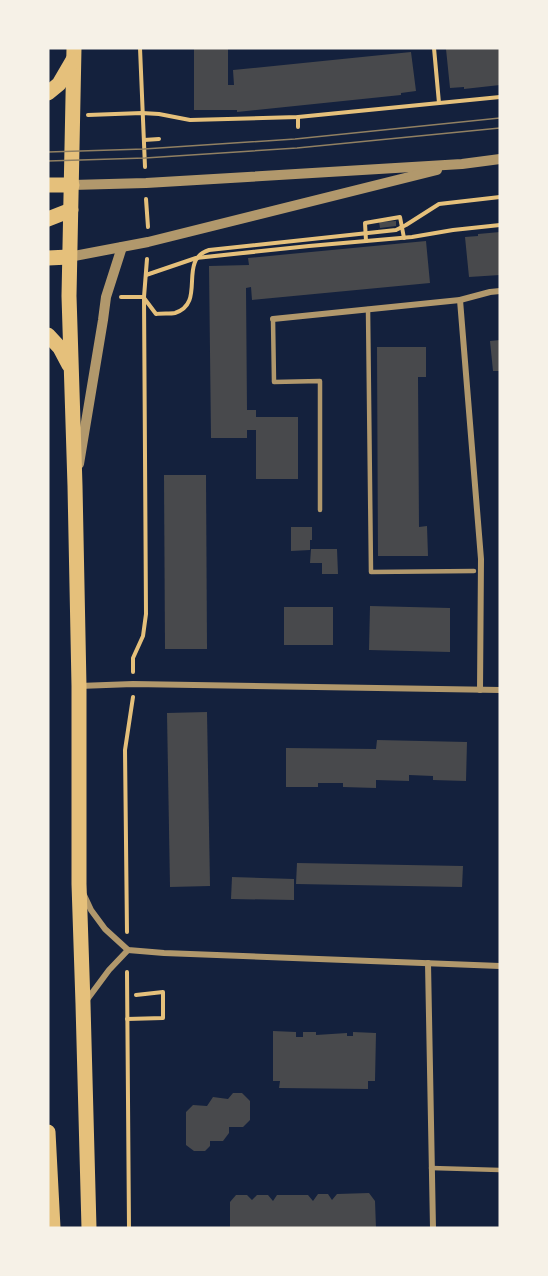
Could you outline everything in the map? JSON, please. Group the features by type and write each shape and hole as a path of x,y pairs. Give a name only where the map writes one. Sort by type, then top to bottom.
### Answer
{"main road":[{"path":"48,93 55,89 63,79 74,53"},
{"path":"74,53 69,257 79,686 79,884 89,1228"},
{"path":"48,185 72,184"},
{"path":"48,219 71,210"},
{"path":"48,258 69,257"},
{"path":"48,335 60,348 71,368"},
{"path":"48,1132 52,1228"}],"street":[{"path":"72,184 155,182 462,164 500,159"},
{"path":"69,257 160,240 462,164"},
{"path":"75,486 106,297 122,247"},
{"path":"273,319 460,300 500,291"},
{"path":"460,300 482,560 480,690"},
{"path":"79,686 133,684 500,690"},
{"path":"79,884 91,910 105,929 128,950 500,966"},
{"path":"83,1004 128,950"},
{"path":"428,963 433,1228"}],"lane":[{"path":"368,309 371,572 474,571"},
{"path":"273,319 274,382 320,381 320,510"},
{"path":"432,1168 500,1170"}],"path":[{"path":"140,48 146,170"},
{"path":"434,48 439,103"},
{"path":"86,115 142,113 190,120 298,117 500,97"},
{"path":"298,117 298,127"},
{"path":"144,140 159,139"},
{"path":"144,297 156,314 175,313 184,307 190,300 192,267 196,258 208,250 396,230 439,204 500,197"},
{"path":"147,203 148,230"},
{"path":"366,241 365,223 400,217 404,238"},
{"path":"146,275 196,258 404,238 500,225"},
{"path":"134,674 133,658 143,636 146,614 144,297 148,257"},
{"path":"115,298 144,297"},
{"path":"127,934 125,740 133,695"},
{"path":"127,968 129,1228"},
{"path":"127,1019 163,1018 163,993 136,994"}],"building":[{"path":"194,48 228,48 228,85 234,85 233,70 411,52 416,91 401,93 401,95 237,112 237,110 194,110"},
{"path":"500,48 500,85 464,89 464,87 450,88 446,49"},
{"path":"396,221 396,226 380,228 379,222"},
{"path":"500,232 500,275 469,277 465,237"},
{"path":"426,241 430,283 252,300 251,287 246,288 247,410 256,410 256,417 298,417 298,479 256,479 256,430 247,430 247,438 211,438 209,266 249,265 248,258"},
{"path":"500,340 500,371 493,371 490,341"},
{"path":"377,347 426,347 426,377 418,377 419,527 427,526 428,556 378,556"},
{"path":"164,475 206,475 207,649 165,649"},
{"path":"291,527 312,527 310,550 291,551"},
{"path":"311,549 337,549 338,574 322,574 322,563 310,563"},
{"path":"370,606 450,608 450,652 369,650"},
{"path":"284,607 333,607 333,645 284,645"},
{"path":"207,712 210,886 170,887 167,713"},
{"path":"377,740 467,742 466,781 433,780 433,776 409,775 409,781 376,780 376,788 343,787 343,783 318,783 318,787 286,787 286,748 376,749"},
{"path":"297,863 463,866 462,887 296,884"},
{"path":"232,877 294,879 294,900 231,899"},
{"path":"273,1031 296,1032 296,1037 303,1037 303,1032 316,1032 316,1035 347,1033 347,1036 353,1036 353,1032 376,1033 375,1081 368,1081 368,1089 279,1088 280,1081 273,1081"},
{"path":"233,1093 242,1093 250,1101 250,1120 243,1127 229,1127 229,1133 223,1141 210,1141 210,1146 205,1151 194,1151 186,1145 186,1112 193,1105 207,1106 213,1097 228,1099"},
{"path":"369,1193 375,1201 376,1228 230,1228 230,1202 236,1195 247,1195 252,1200 257,1195 268,1195 273,1201 277,1195 308,1195 313,1201 318,1194 328,1194 332,1200 337,1194"}],"tram line":[{"path":"48,152 144,149 295,139 500,118"},
{"path":"48,161 145,158 297,148 500,128"}]}
